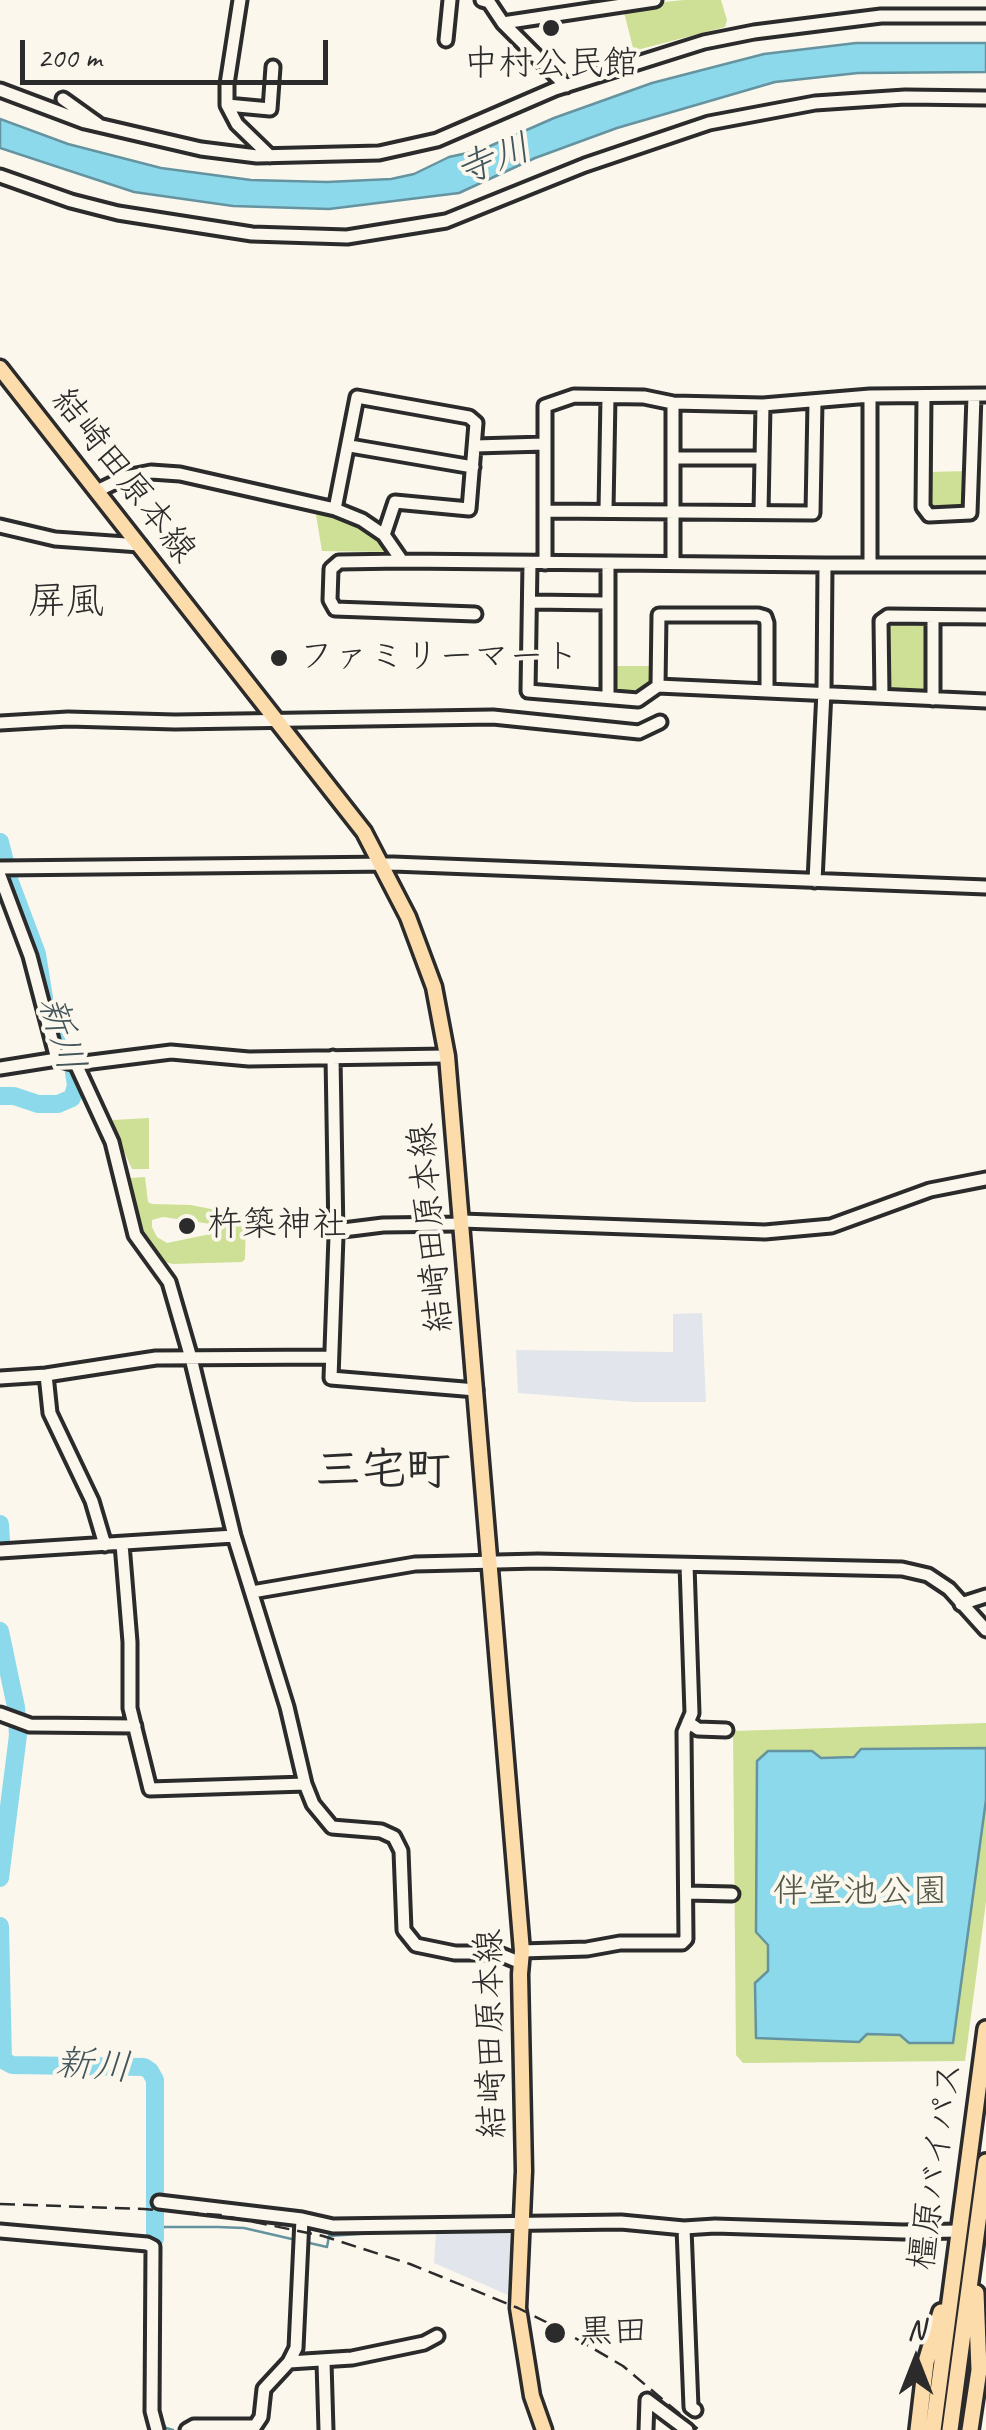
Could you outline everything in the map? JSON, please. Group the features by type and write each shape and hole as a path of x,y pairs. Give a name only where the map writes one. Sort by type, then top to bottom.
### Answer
{"highway":[{"name":"橿原バイパス","path":"934,2430 986,2029"},
{"path":"934,2430 986,2059"},
{"path":"952,2430 986,2162"},
{"name":"橿原バイパス","path":"952,2430 986,2187"},
{"path":"918,2430 926,2362 954,2267"},
{"path":"970,2430 979,2370 975,2274"}],"main road":[{"name":"結崎田原本線","path":"0,368 364,832 408,916 434,987 447,1056 462,1221 522,1957 524,2171 520,2327 532,2396 544,2430"}],"street":[{"path":"240,0 227,104 237,124 270,156"},
{"path":"446,40 450,0"},
{"path":"482,0 490,2 502,23 566,86"},
{"path":"502,23 654,0"},
{"path":"0,90 101,126 201,149 270,156 379,154 438,140 632,62 754,32 881,16 983,14"},
{"path":"227,104 270,108 273,67"},
{"path":"0,176 118,213 252,234 348,236 446,221 585,164 708,124 815,104 904,97 986,98"},
{"path":"63,99 101,126"},
{"path":"545,562 544,406 574,396 762,405 870,396 924,396 980,396 970,513 929,515 923,506 924,396"},
{"path":"870,396 870,564"},
{"path":"335,508 357,397 469,417 476,423 470,509 395,502 384,535"},
{"path":"606,510 608,397"},
{"path":"544,511 812,513 815,402"},
{"path":"673,403 673,563"},
{"path":"761,512 762,405"},
{"path":"476,446 545,444"},
{"path":"350,446 473,467"},
{"path":"674,458 760,458"},
{"path":"97,491 138,474 180,474 335,508 384,535 402,561"},
{"path":"0,526 55,539 140,545"},
{"path":"475,614 335,609 330,600 332,570 339,562 402,561 986,564"},
{"path":"530,563 528,691 638,700 658,686 767,688 986,701"},
{"path":"608,563 608,698"},
{"path":"816,882 825,565"},
{"path":"530,602 608,604"},
{"path":"658,686 659,615 758,615 766,617 767,622 767,688"},
{"path":"882,695 881,621 888,616 986,617"},
{"path":"933,699 934,617"},
{"path":"0,723 493,718 639,732 660,722"},
{"path":"57,1059 3,870 383,864 986,887"},
{"path":"0,1068 57,1059 76,1064 171,1052 249,1058 447,1056"},
{"path":"333,1057 336,1231 331,1378 476,1390"},
{"path":"76,1064 112,1142 135,1234 168,1282 192,1358 234,1536 287,1706 304,1784 324,1821 332,1826 382,1830 394,1838 401,1851 404,1930 416,1945 454,1953 522,1957 620,1943 686,1939 684,1732 692,1714 687,1566"},
{"path":"336,1231 462,1221 765,1232 830,1226 930,1190 986,1179"},
{"path":"0,1378 156,1358 331,1357"},
{"path":"46,1375 50,1414 92,1501 104,1545"},
{"path":"0,1551 234,1536"},
{"path":"122,1544 130,1642 130,1708 150,1788 304,1784"},
{"path":"252,1592 415,1564 538,1562 902,1569 928,1575 950,1589 986,1630"},
{"path":"961,1604 986,1596"},
{"path":"0,1714 30,1725 135,1726"},
{"path":"688,1722 698,1730 726,1730"},
{"path":"687,1893 732,1894"},
{"path":"159,2202 334,2226 621,2222 684,2231 715,2226 959,2231"},
{"path":"188,2430 194,2426 246,2428 255,2426 261,2417 264,2389 296,2348 302,2219"},
{"path":"0,2231 147,2244 152,2248 152,2422 156,2430"},
{"path":"684,2231 691,2407 695,2410"},
{"path":"288,2362 324,2362 424,2343 436,2336"},
{"path":"324,2362 326,2430"},
{"path":"646,2430 647,2400 682,2428"}],"shaded area":[{"path":"702,1313 706,1402 634,1402 518,1393 516,1350 673,1352 673,1314"},
{"path":"436,2232 516,2232 515,2298 434,2263"}],"green space":[{"path":"721,0 727,20 725,27 637,50 633,48 624,12 614,7"},
{"path":"967,471 967,506 962,511 930,511 928,472"},
{"path":"315,509 358,523 387,544 390,552 322,551"},
{"path":"891,621 926,622 930,626 928,694 886,689 886,626"},
{"path":"612,666 653,666 652,684 636,696 618,695 612,685"},
{"path":"149,1118 149,1169 132,1169 113,1120"},
{"path":"145,1177 148,1202 152,1204 191,1205 246,1216 245,1259 173,1264 161,1261 138,1230 130,1178","holes":["163,1217 211,1224 215,1233 167,1243 157,1237 152,1220"]},
{"name":"伴堂池公園","path":"986,1723 986,1902 965,2061 743,2063 736,2055 733,1731"}],"water":[{"name":"寺川","path":"856,43 986,43 986,72 858,73 775,82 617,128 535,158 459,193 329,209 233,206 134,192 0,148 0,119 68,144 161,168 251,180 391,179 414,174 449,157 481,150 554,118 652,83 764,54"},
{"name":"伴堂池公園","path":"986,1748 986,1800 953,2043 909,2043 900,2035 867,2034 859,2042 756,2038 755,1983 768,1971 768,1945 756,1932 757,1761 768,1751 812,1751 821,1758 854,1757 861,1749"}],"waterway":[{"name":"新川","path":"0,842 10,882 37,954 44,998"},
{"name":"新川","path":"0,1096 38,1104 58,1104 72,1098 76,1086 72,1059 59,1051 54,1032"},
{"name":"新川","path":"0,1524 1,1542"},
{"name":"新川","path":"0,1631 18,1735 0,1878"},
{"name":"新川","path":"0,1926 3,2060 12,2065 144,2067 155,2080 155,2239"},
{"path":"873,2226 942,2225"},
{"path":"156,2238 164,2227 218,2227 244,2228 296,2240"},
{"path":"305,2242 327,2247 329,2236 418,2230"},
{"path":"481,2230 510,2231"},
{"path":"155,2239 159,2250 160,2419 173,2430"}],"railway":[{"path":"0,2204 220,2215 323,2236 410,2264 558,2328 623,2366 699,2430"}],"place":[{"name":"中村公民館","path":"551,28"},
{"name":"ファミリーマート","path":"279,658"},
{"name":"杵築神社","path":"187,1226"},
{"name":"黒田","path":"555,2333"}],"district":[{"name":"屏風","path":"66,603"},
{"name":"三宅町","path":"383,1472"}]}
